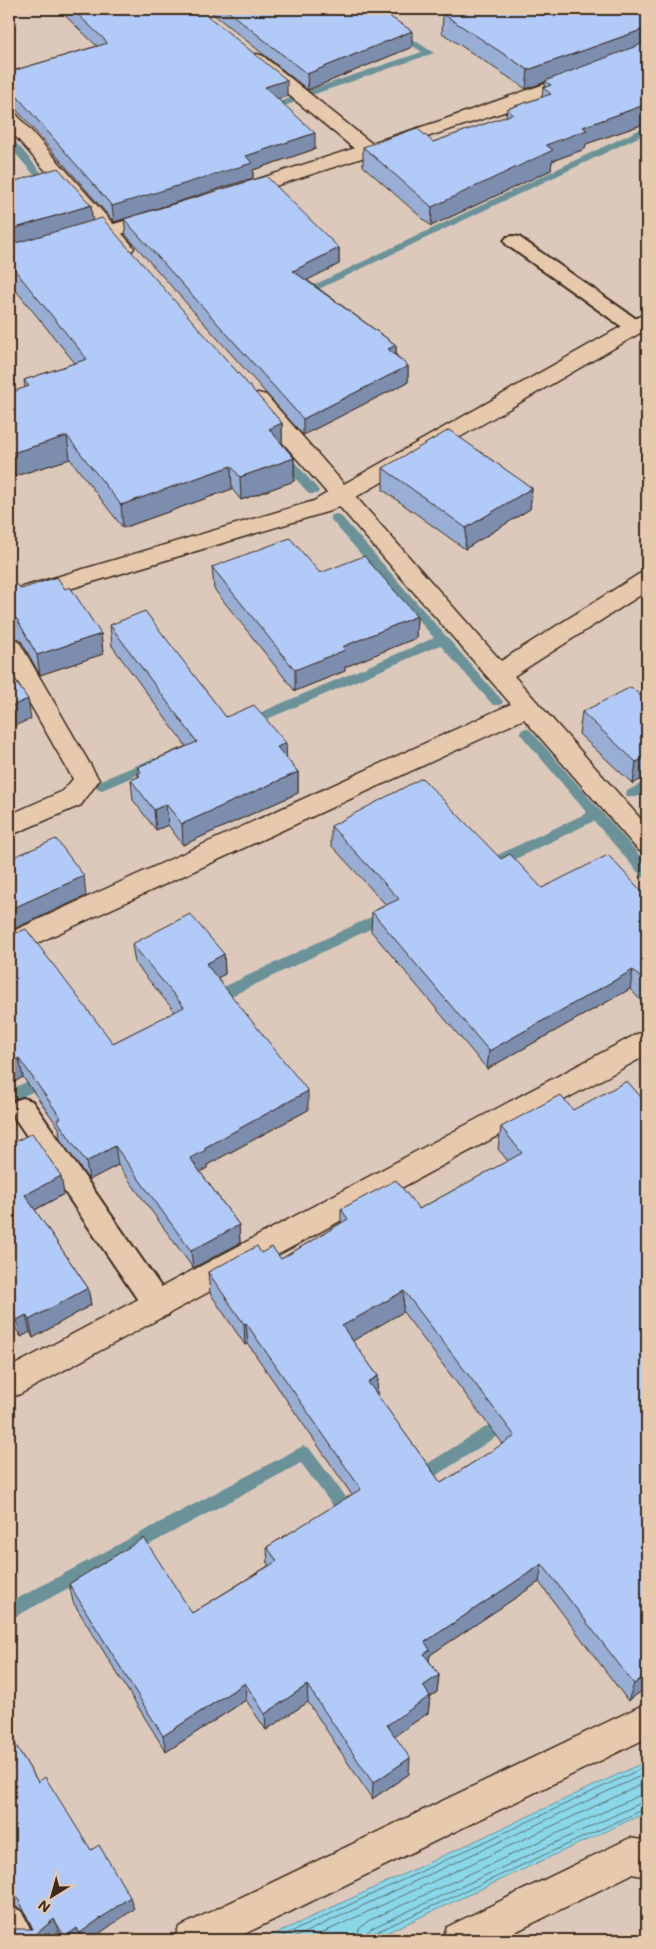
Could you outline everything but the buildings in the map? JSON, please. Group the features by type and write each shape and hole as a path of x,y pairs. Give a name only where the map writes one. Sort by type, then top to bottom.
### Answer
{"street":[{"path":"247,52 370,151"},
{"path":"220,197 370,151 567,85 647,53"},
{"path":"9,118 135,261"},
{"path":"9,262 174,211"},
{"path":"9,599 322,506 641,323"},
{"path":"245,386 647,843"},
{"path":"499,674 647,580"},
{"path":"9,646 86,780 72,798 9,826"},
{"path":"9,945 528,707"},
{"path":"9,1384 646,1046"},
{"path":"192,1940 647,1720"},
{"path":"460,1940 630,1856 647,1859"}],"lane":[{"path":"514,241 641,323"},
{"path":"23,1109 158,1306"},
{"path":"9,1923 19,1940"}],"water":[{"path":"647,1761 647,1812 371,1940 262,1940"}],"waterway":[{"path":"312,92 429,53 397,32"},
{"path":"265,109 293,100"},
{"path":"298,295 647,129"},
{"path":"9,140 50,188"},
{"path":"282,455 313,491"},
{"path":"336,518 442,639"},
{"path":"247,723 442,639"},
{"path":"442,639 497,702"},
{"path":"526,733 647,873"},
{"path":"102,785 154,763"},
{"path":"632,794 647,785"},
{"path":"496,862 596,814"},
{"path":"212,999 388,914"},
{"path":"9,1097 46,1079"},
{"path":"417,1479 508,1420"},
{"path":"9,1612 303,1453 351,1517"}]}
